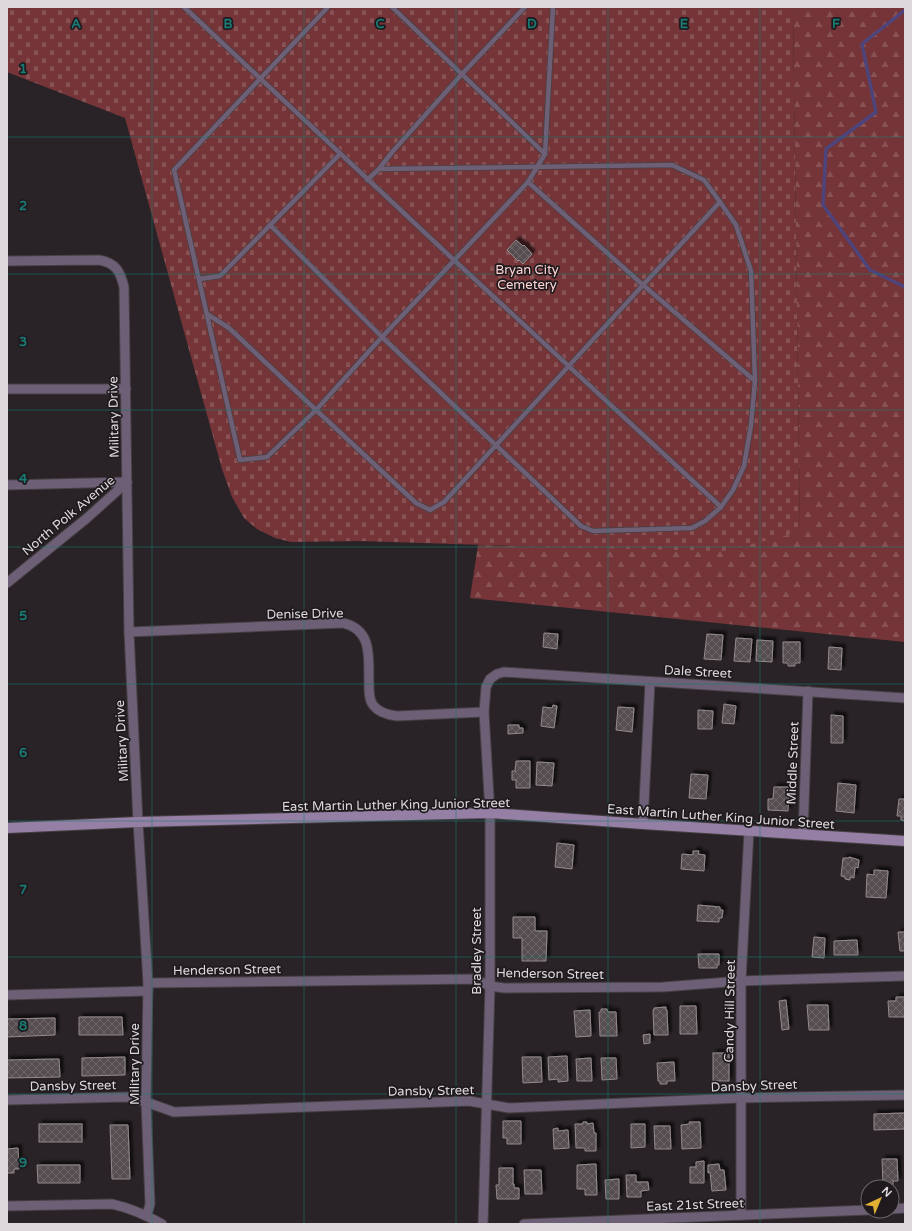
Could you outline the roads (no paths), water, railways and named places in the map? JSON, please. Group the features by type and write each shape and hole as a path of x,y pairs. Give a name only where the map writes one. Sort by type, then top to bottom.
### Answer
{"street":[{"name":"Military Drive","path":"7,261 99,260 108,262 116,267 124,287 129,632 148,987 146,1102 150,1204 147,1215"},
{"path":"7,389 126,389"},
{"path":"7,485 127,482"},
{"name":"North Polk Avenue","path":"7,583 87,518 127,482"},
{"name":"Denise Drive","path":"129,632 343,623 351,625 361,633 368,648 370,699 373,705 386,715 398,716 484,712"},
{"name":"Dale Street","path":"490,679 497,674 504,672 905,698"},
{"name":"Bradley Street","path":"483,1224 490,986 490,813 484,712 486,687 490,679"},
{"path":"643,824 650,682"},
{"name":"Middle Street","path":"803,835 808,691"},
{"name":"East Martin Luther King Junior Street","path":"7,828 138,822 490,813 905,841"},
{"name":"Candy Hill Street","path":"741,1215 741,981 749,831"},
{"name":"Henderson Street","path":"7,995 148,987 475,979 490,986 504,988 663,987 741,981 905,976"},
{"name":"Dansby Street","path":"7,1100 127,1097 174,1112 469,1101 508,1108 740,1098 905,1095"},
{"path":"7,1206 112,1204 147,1215 162,1224"},
{"name":"East 21st Street","path":"524,1224 860,1210"}],"lane":[{"path":"184,7 367,180 721,507"},
{"path":"328,7 174,170 240,460 267,457 316,410 382,337 528,182 546,154 553,7"},
{"path":"392,7 546,154"},
{"path":"367,180 379,169 393,151 462,74 525,7"},
{"path":"199,279 220,276 340,154"},
{"path":"270,226 382,337 581,526 593,530 692,528 705,521 721,507 733,490 744,466 751,425 755,381 751,272 736,225 704,180 672,165 379,169"},
{"path":"528,182 643,285 755,381"},
{"path":"207,314 229,328 416,503 430,510 444,502 720,202"}],"waterway":[{"path":"905,10 862,44 876,112 826,149 823,205 870,270 905,287"}],"park label":[{"name":"Bryan City Cemetery","path":"527,276"}]}
